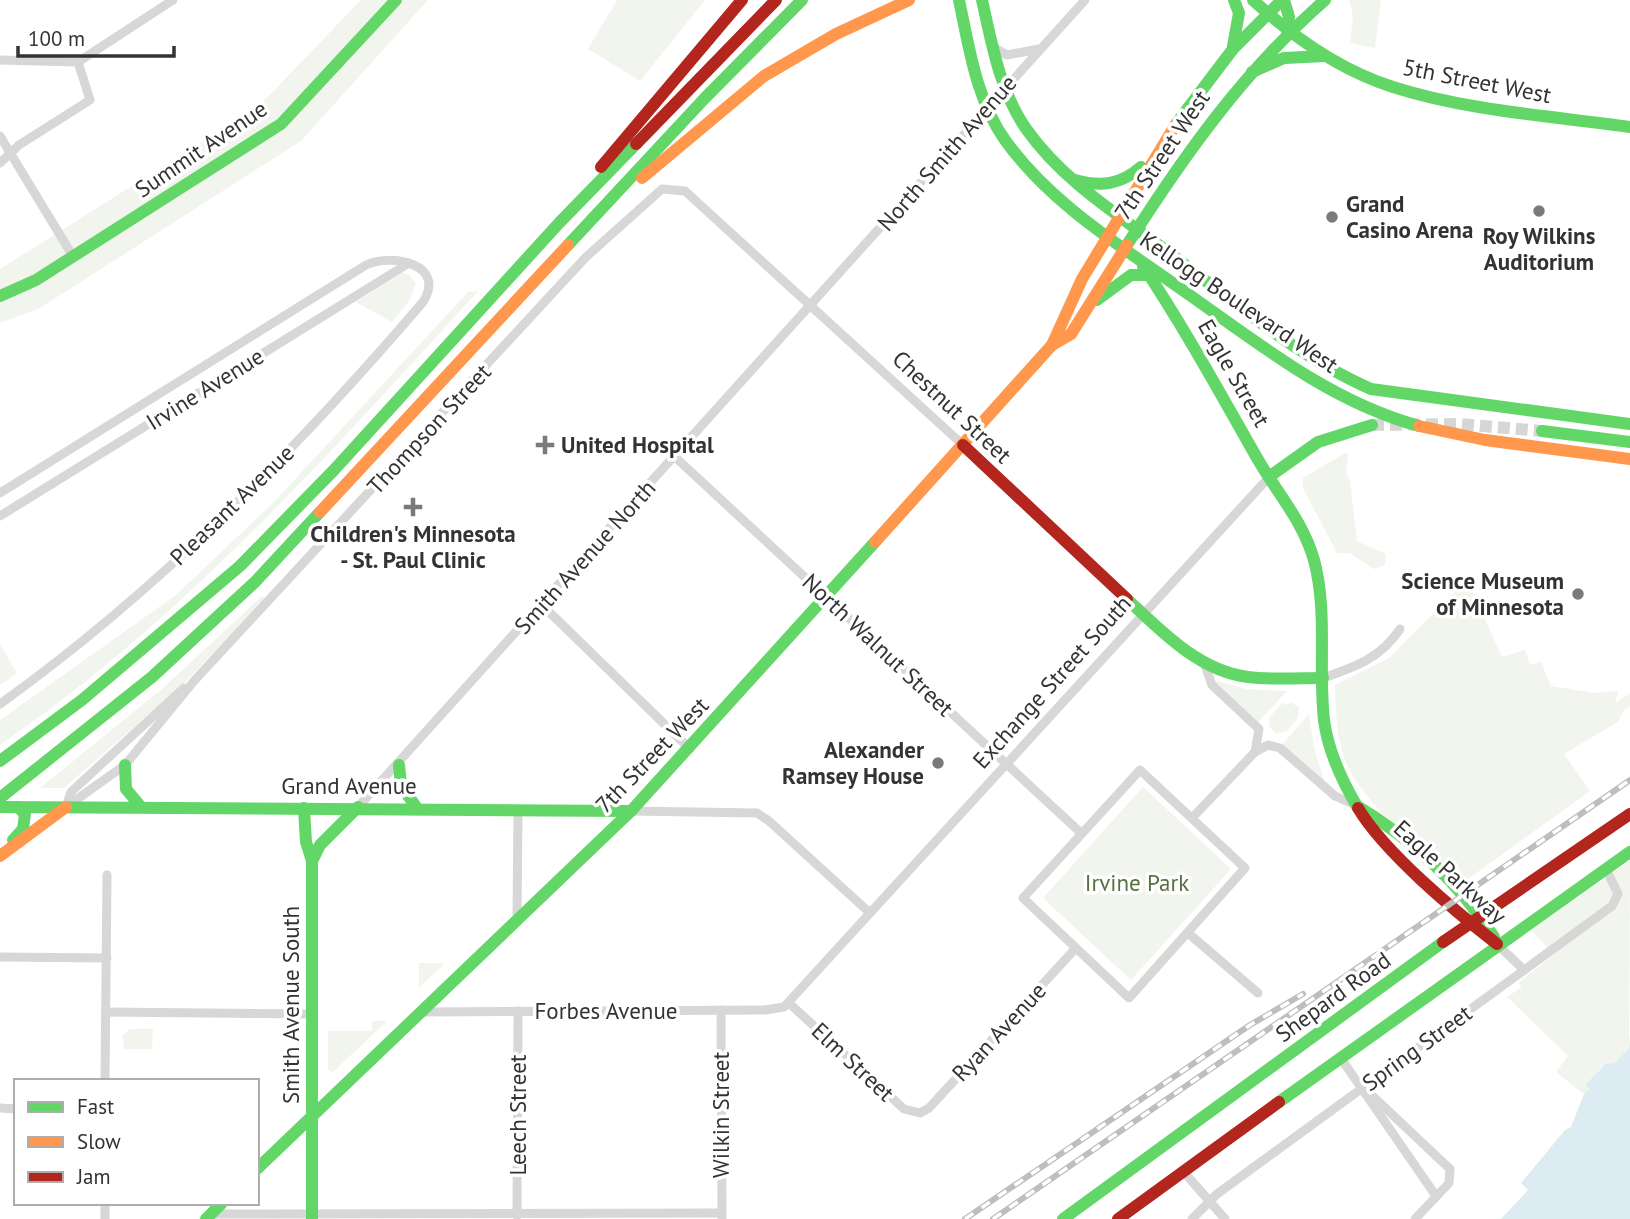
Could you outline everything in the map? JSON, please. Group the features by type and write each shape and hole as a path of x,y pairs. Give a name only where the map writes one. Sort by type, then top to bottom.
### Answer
{"main road":[{"name":"Summit Avenue","path":"0,296 36,281 74,258 281,124 396,0"},
{"path":"560,222 618,143 742,0"},
{"path":"0,761 82,700 240,566 362,440 560,222 775,0"},
{"path":"0,798 131,694 255,582 802,0"},
{"path":"616,195 649,174 764,76 827,39 909,0"},
{"name":"Kellogg Boulevard West","path":"959,0 986,107 1004,139 1025,164 1107,236 1302,374 1366,408 1400,421 1461,434 1630,459"},
{"name":"Kellogg Boulevard West","path":"982,0 1003,89 1032,141 1071,179 1315,362 1371,388 1630,424"},
{"path":"1230,54 1239,29 1240,13 1234,0"},
{"name":"5th Street West","path":"1254,0 1287,32 1368,78 1432,99 1630,127"},
{"path":"1283,0 1289,17 1287,32"},
{"name":"7th Street West","path":"1052,345 1058,326 1152,157 1191,99 1267,13 1283,0"},
{"name":"7th Street West","path":"259,1167 631,811 690,749 1052,345 1071,334 1200,132 1243,76 1287,32 1325,0"},
{"path":"1243,76 1284,58 1325,55"},
{"path":"1071,179 1091,185 1114,185 1131,176 1152,157"},
{"name":"Eagle Street","path":"1136,257 1191,338 1270,476"},
{"path":"1091,304 1131,275 1162,276"},
{"name":"Exchange Street South","path":"1270,476 1318,442 1372,425"},
{"path":"1542,431 1630,442"},
{"name":"Chestnut Street","path":"963,445 1184,650 1225,671 1260,678 1323,678"},
{"path":"1270,476 1300,523 1314,560 1320,591 1324,721 1332,759 1355,805"},
{"path":"125,765 127,789 141,807"},
{"path":"399,765 401,785 416,807"},
{"name":"Eagle Parkway","path":"1355,805 1380,818 1463,894 1476,919 1497,944"},
{"name":"Grand Avenue","path":"0,807 416,807 631,811"},
{"path":"0,854 23,829 25,814 18,807"},
{"path":"0,854 66,807"},
{"name":"Smith Avenue South","path":"304,807 306,842 312,861 312,1217"},
{"path":"312,861 320,845 358,807"},
{"name":"Shepard Road","path":"1063,1219 1476,919 1630,814"},
{"path":"1118,1219 1497,944 1630,852"}],"street":[{"path":"0,60 78,62 173,0"},
{"name":"North Smith Avenue","path":"810,306 906,201 986,107 1086,0"},
{"path":"992,46 1007,55 1040,48"},
{"path":"0,163 10,153 90,100 78,62"},
{"path":"0,136 74,258"},
{"name":"Chestnut Street","path":"670,188 685,191 963,445"},
{"name":"Thompson Street","path":"66,807 125,765 194,681 586,257 656,193 670,188"},
{"name":"Irvine Avenue","path":"0,492 366,265 388,259 409,263"},
{"name":"Pleasant Avenue","path":"0,704 122,607 267,474 424,302 430,289 428,276 409,263"},
{"name":"Irvine Avenue","path":"0,516 409,263"},
{"name":"Smith Avenue North","path":"358,807 399,765 810,306"},
{"name":"North Walnut Street","path":"675,457 1081,833"},
{"name":"Exchange Street South","path":"789,1003 1270,476"},
{"path":"542,605 690,749"},
{"name":"Chestnut Street","path":"1323,678 1371,660 1390,645 1401,629"},
{"name":"Chestnut Street","path":"1204,662 1212,685 1259,730 1255,751"},
{"name":"Thompson Street","path":"66,807 71,792 162,706 194,681"},
{"path":"1192,818 1255,751 1268,745 1276,745 1335,796 1355,805"},
{"path":"1140,769 1192,818 1245,868 1129,998 1023,898 1140,769"},
{"path":"517,919 518,808"},
{"path":"631,811 757,813 870,914"},
{"name":"Spring Street","path":"1192,1219 1207,1202 1616,901 1617,888 1606,869"},
{"path":"105,1079 107,875"},
{"path":"1188,933 1258,993"},
{"path":"1497,944 1524,970"},
{"name":"Ryan Avenue","path":"920,1114 929,1108 1075,948"},
{"path":"0,957 107,958"},
{"name":"Forbes Avenue","path":"421,1012 773,1010 789,1003"},
{"name":"Elm Street","path":"789,1003 904,1109 920,1114"},
{"name":"Wilkin Street","path":"721,1010 722,1216"},
{"path":"106,1012 312,1014"},
{"name":"Leech Street","path":"517,1216 518,1012"},
{"path":"1340,1057 1436,1196"},
{"path":"1363,1087 1446,1162 1450,1169 1449,1183 1415,1219"},
{"path":"1183,1171 1207,1202 1225,1219"},
{"path":"209,1216 722,1216"}],"green space":[{"path":"361,0 428,0 301,141 40,308 0,323 0,269 259,106"},
{"path":"617,0 705,0 640,81 588,49"},
{"path":"1349,0 1381,0 1375,48 1350,43 1353,16"},
{"path":"402,273 409,275 416,283 409,301 392,322 356,302"},
{"path":"478,291 310,473 193,589 67,696 0,745 0,720 176,595 273,503 468,292"},
{"path":"1348,453 1346,472 1350,481 1357,541 1386,554 1385,565 1374,569 1350,553 1337,553 1303,488 1303,478"},
{"path":"1467,579 1502,657 1525,650 1530,665 1541,662 1551,686 1594,693 1618,691 1615,703 1630,693 1630,706 1623,711 1619,721 1564,754 1590,791 1461,884 1386,817 1349,769 1341,749 1335,685 1389,658"},
{"path":"262,596 266,599 180,687 64,788 40,788 163,688"},
{"path":"0,644 17,673 0,685"},
{"path":"1215,682 1246,689 1287,691 1258,722"},
{"path":"1291,702 1299,708 1298,718 1286,732 1276,733 1270,727 1269,718 1282,703 1287,705"},
{"path":"1309,714 1314,748 1325,783 1282,745"},
{"name":"Irvine Park","path":"1143,787 1231,869 1131,980 1043,898"},
{"path":"1630,861 1629,1048 1615,1063 1604,1064 1586,1084 1591,1089 1585,1095 1556,1072 1568,1056 1507,997 1522,987 1518,983 1554,955 1531,930"},
{"path":"419,963 445,963 419,988"},
{"path":"372,1021 387,1021 332,1073 328,1069 328,1031 372,1031"},
{"path":"130,1029 153,1029 152,1049 124,1049 123,1035"}],"shaded area":[{"path":"1630,1036 1630,1219 1501,1219 1528,1190 1521,1183 1565,1130 1571,1127 1584,1094 1590,1089 1585,1085 1605,1064 1615,1063 1629,1048"}],"tunnel":[{"path":"1372,425 1459,424 1542,431"}],"railway":[{"path":"993,1219 1630,780"},
{"path":"965,1219 1250,1025 1303,994"}],"traffic: fast":[{"path":"0,296 36,280 281,124 396,0"},
{"path":"568,245 704,99 802,0"},
{"path":"959,0 970,54 987,107 1005,140 1045,186 1091,225 1299,371 1357,403 1419,426"},
{"path":"982,0 994,51 1010,100 1041,148 1093,196 1291,344 1343,376 1371,389 1630,424"},
{"path":"1233,46 1239,13 1234,0"},
{"path":"1253,0 1284,27 1318,51 1354,71 1393,87 1480,107 1630,127"},
{"path":"1176,124 1233,49 1282,0"},
{"path":"1284,0 1289,17 1287,31"},
{"path":"1127,245 1217,115 1268,55 1325,0"},
{"path":"1252,72 1284,58 1325,56"},
{"path":"0,761 82,700 240,566 334,470 560,222 636,144"},
{"path":"1075,180 1110,183 1125,178 1141,167"},
{"path":"1143,266 1188,337 1309,546 1321,599 1322,700 1326,732 1336,766 1358,808"},
{"path":"1097,300 1131,275 1154,275"},
{"path":"1270,476 1318,442 1372,425"},
{"path":"1542,431 1630,442"},
{"path":"0,798 152,677 255,582 320,512"},
{"path":"259,1167 631,811 875,542"},
{"path":"1127,599 1182,648 1213,667 1248,677 1323,678"},
{"path":"125,765 126,789 141,807"},
{"path":"399,765 401,785 416,807"},
{"path":"1357,806 1397,833 1433,864 1466,898 1494,937"},
{"path":"0,807 631,811"},
{"path":"13,840 23,829 25,814 18,807"},
{"path":"312,1219 312,861 320,845 358,807"},
{"path":"304,808 306,842 312,861"},
{"path":"1279,1102 1630,852"},
{"path":"1063,1219 1443,942"},
{"path":"206,1219 220,1205"}],"traffic: slow":[{"path":"642,178 764,76 836,34 909,0"},
{"path":"1052,345 1082,279 1176,124"},
{"path":"320,512 568,245"},
{"path":"875,542 1052,345 1071,334 1127,245"},
{"path":"1419,426 1485,440 1630,459"},
{"path":"0,856 66,807"}],"traffic: jam":[{"path":"601,167 742,0"},
{"path":"636,144 776,0"},
{"path":"963,445 1127,599"},
{"path":"1358,808 1403,862 1442,899 1497,944"},
{"path":"1443,942 1630,814"},
{"path":"1118,1219 1279,1102"}],"place":[{"name":"Roy Wilkins Auditorium","path":"1539,211"},
{"name":"Grand Casino Arena","path":"1332,217"},
{"name":"United Hospital","path":"545,445"},
{"name":"Children's Minnesota - St. Paul Clinic","path":"413,507"},
{"name":"Science Museum of Minnesota","path":"1578,594"},
{"name":"Alexander Ramsey House","path":"938,763"}]}
